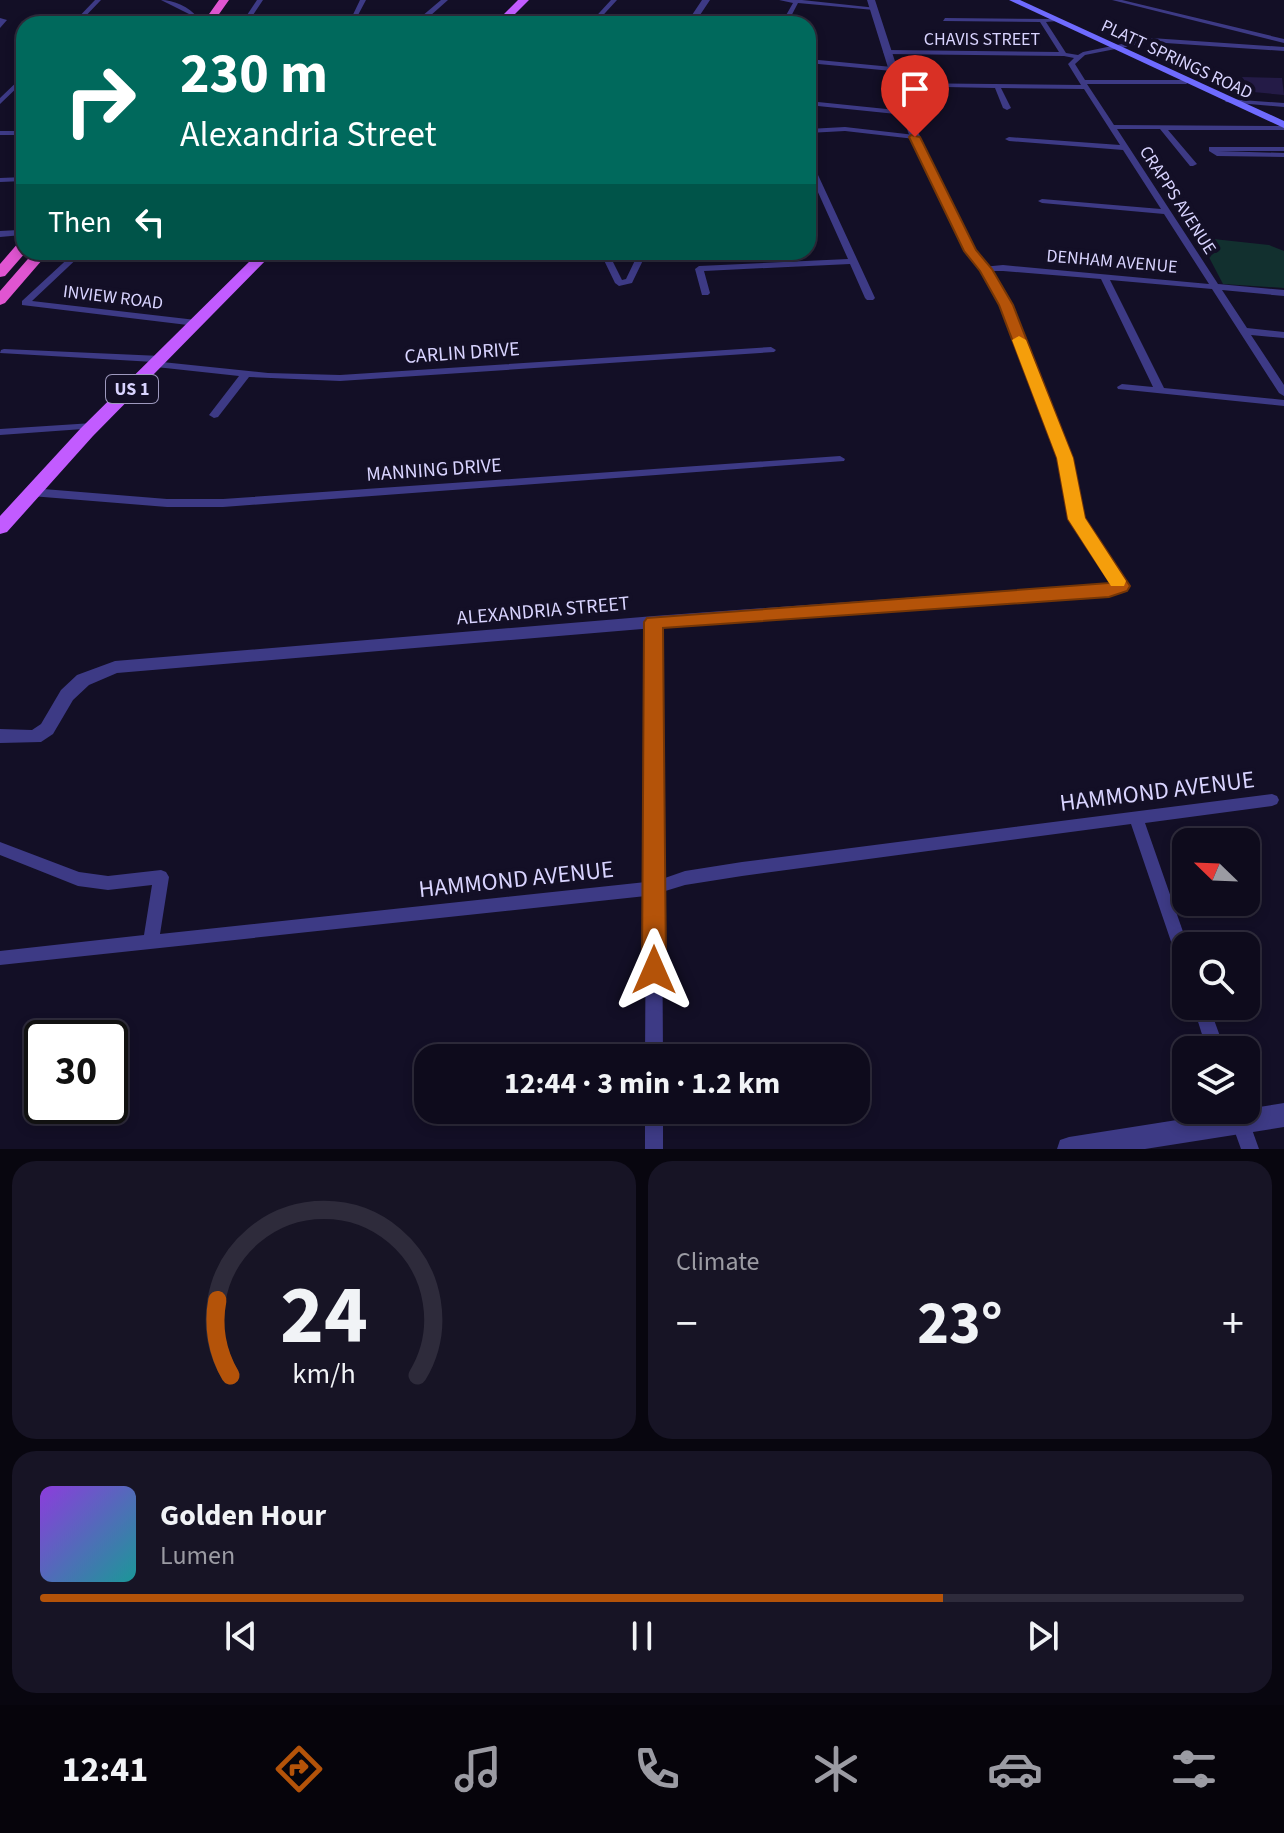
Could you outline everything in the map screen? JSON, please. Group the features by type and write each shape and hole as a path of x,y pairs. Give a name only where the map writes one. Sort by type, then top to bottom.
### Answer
{"highway":[{"path":"0,273 16,248"},
{"path":"0,300 35,260"}],"main road":[{"path":"507,16 524,0"},
{"name":"PLATT SPRINGS ROAD","path":"1013,0 1284,128"},
{"name":"US 1","path":"0,528 93,426 259,260"}],"street":[{"path":"83,16 98,0"},
{"path":"164,0 193,16"},
{"path":"426,16 445,0"},
{"path":"599,16 614,0"},
{"path":"782,0 873,4 915,137 970,251 985,269"},
{"path":"1115,0 1284,41"},
{"path":"945,20 1055,20"},
{"path":"1043,22 1064,54"},
{"path":"1078,57 1160,40 1284,49"},
{"name":"CHAVIS STREET","path":"886,52 1064,54 1078,57"},
{"name":"CRAPPS AVENUE","path":"1078,57 1072,62 1072,67 1284,393"},
{"path":"816,62 892,69"},
{"path":"897,85 1186,82"},
{"path":"0,102 16,85"},
{"path":"997,86 1007,108"},
{"path":"1228,101 1284,105"},
{"path":"816,104 906,113"},
{"path":"1111,127 1284,128"},
{"path":"1163,128 1193,164"},
{"path":"816,131 845,129 915,137"},
{"path":"1009,139 1125,148"},
{"path":"1212,149 1284,152 1217,154 1212,149"},
{"path":"816,180 870,298"},
{"path":"1042,201 1167,212"},
{"name":"INVIEW ROAD","path":"71,260 25,303 196,323"},
{"path":"608,260 619,283 629,281 639,260"},
{"path":"705,293 699,269 853,261"},
{"name":"DENHAM AVENUE","path":"985,269 1046,277 1104,276 1284,293"},
{"name":"ALEXANDRIA STREET","path":"0,736 35,737 47,729 67,695 83,680 115,667 654,622 1109,590 1121,586 1077,519 1065,458 1006,305 985,269"},
{"path":"1104,276 1160,391"},
{"path":"1244,331 1284,335"},
{"name":"CARLIN DRIVE","path":"4,352 158,362 246,374 340,378 771,350"},
{"path":"214,415 246,374"},
{"path":"1122,387 1284,403"},
{"path":"0,432 93,426"},
{"name":"MANNING DRIVE","path":"31,492 167,503 223,503 840,459"},
{"path":"654,622 654,1044"},
{"name":"HAMMOND AVENUE","path":"0,958 654,888 685,878 717,873 1272,800"},
{"path":"1136,817 1176,932"},
{"path":"0,848 78,879 108,883 161,877 151,941"},
{"path":"1260,1116 1284,1115"},
{"path":"654,1124 654,1149"},
{"path":"1069,1149 1197,1124"},
{"path":"1241,1124 1250,1149"}],"green space":[{"path":"1200,240 1269,245 1284,251 1284,288 1223,284"}],"building":[{"path":"1242,77 1282,78 1284,95 1253,92"}],"slow traffic":[{"path":"1019,340 1065,458 1068,489 1077,519 1117,581"}],"route":[{"path":"654,970 654,622 1109,590 1121,586 1082,531 1077,519 1068,489 1065,458 1001,294 970,251 915,137"}]}
